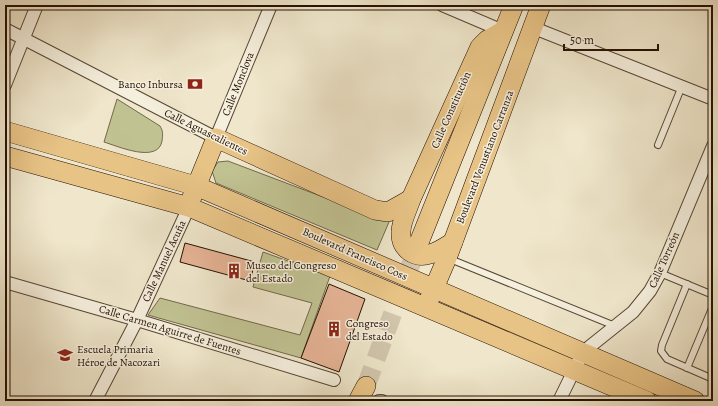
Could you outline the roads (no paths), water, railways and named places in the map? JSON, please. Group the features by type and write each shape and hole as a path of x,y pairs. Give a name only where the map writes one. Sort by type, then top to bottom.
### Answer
{"main road":[{"path":"418,244 514,5"},
{"name":"Boulevard Venustiano Carranza","path":"426,307 450,250 534,28 541,5"},
{"name":"Calle Constituciôn","path":"450,250 417,255 407,250 402,242 401,233 411,199 480,47 487,40 503,31"},
{"name":"Boulevard Francisco Coss","path":"5,132 196,186 312,234 434,289 695,401"},
{"name":"Calle Monclova","path":"189,207 216,138"},
{"name":"Calle Aguascalientes","path":"216,138 375,210 388,212 411,199"},
{"name":"Boulevard Francisco Coss","path":"5,156 189,207 647,401"}],"street":[{"path":"5,85 23,38 38,5"},
{"name":"Calle Monclova","path":"216,138 271,5"},
{"path":"442,5 503,31"},
{"path":"534,28 713,98"},
{"name":"Calle Aguascalientes","path":"5,29 216,138"},
{"name":"Calle Torreón","path":"559,401 583,352 596,339 615,326 642,302 660,273 713,146"},
{"name":"Calle Manuel Acuña","path":"95,401 137,320 189,207"},
{"name":"Calle Carmen Aguirre de Fuentes","path":"5,282 137,320 334,380"}],"lane":[{"path":"658,145 682,86"},
{"path":"450,250 615,326"},
{"path":"660,273 713,295"},
{"path":"687,284 662,345 661,351 668,359 712,377"},
{"path":"687,368 713,306"}],"tunnel":[{"path":"366,386 418,245"}],"place":[{"name":"Banco Inbursa","path":"195,84"},
{"name":"Museo del Congreso del Estado","path":"234,271"},
{"name":"Congreso del Estado","path":"334,329"},
{"name":"Escuela Primaria Héroe de Nacozari","path":"65,355"}]}
